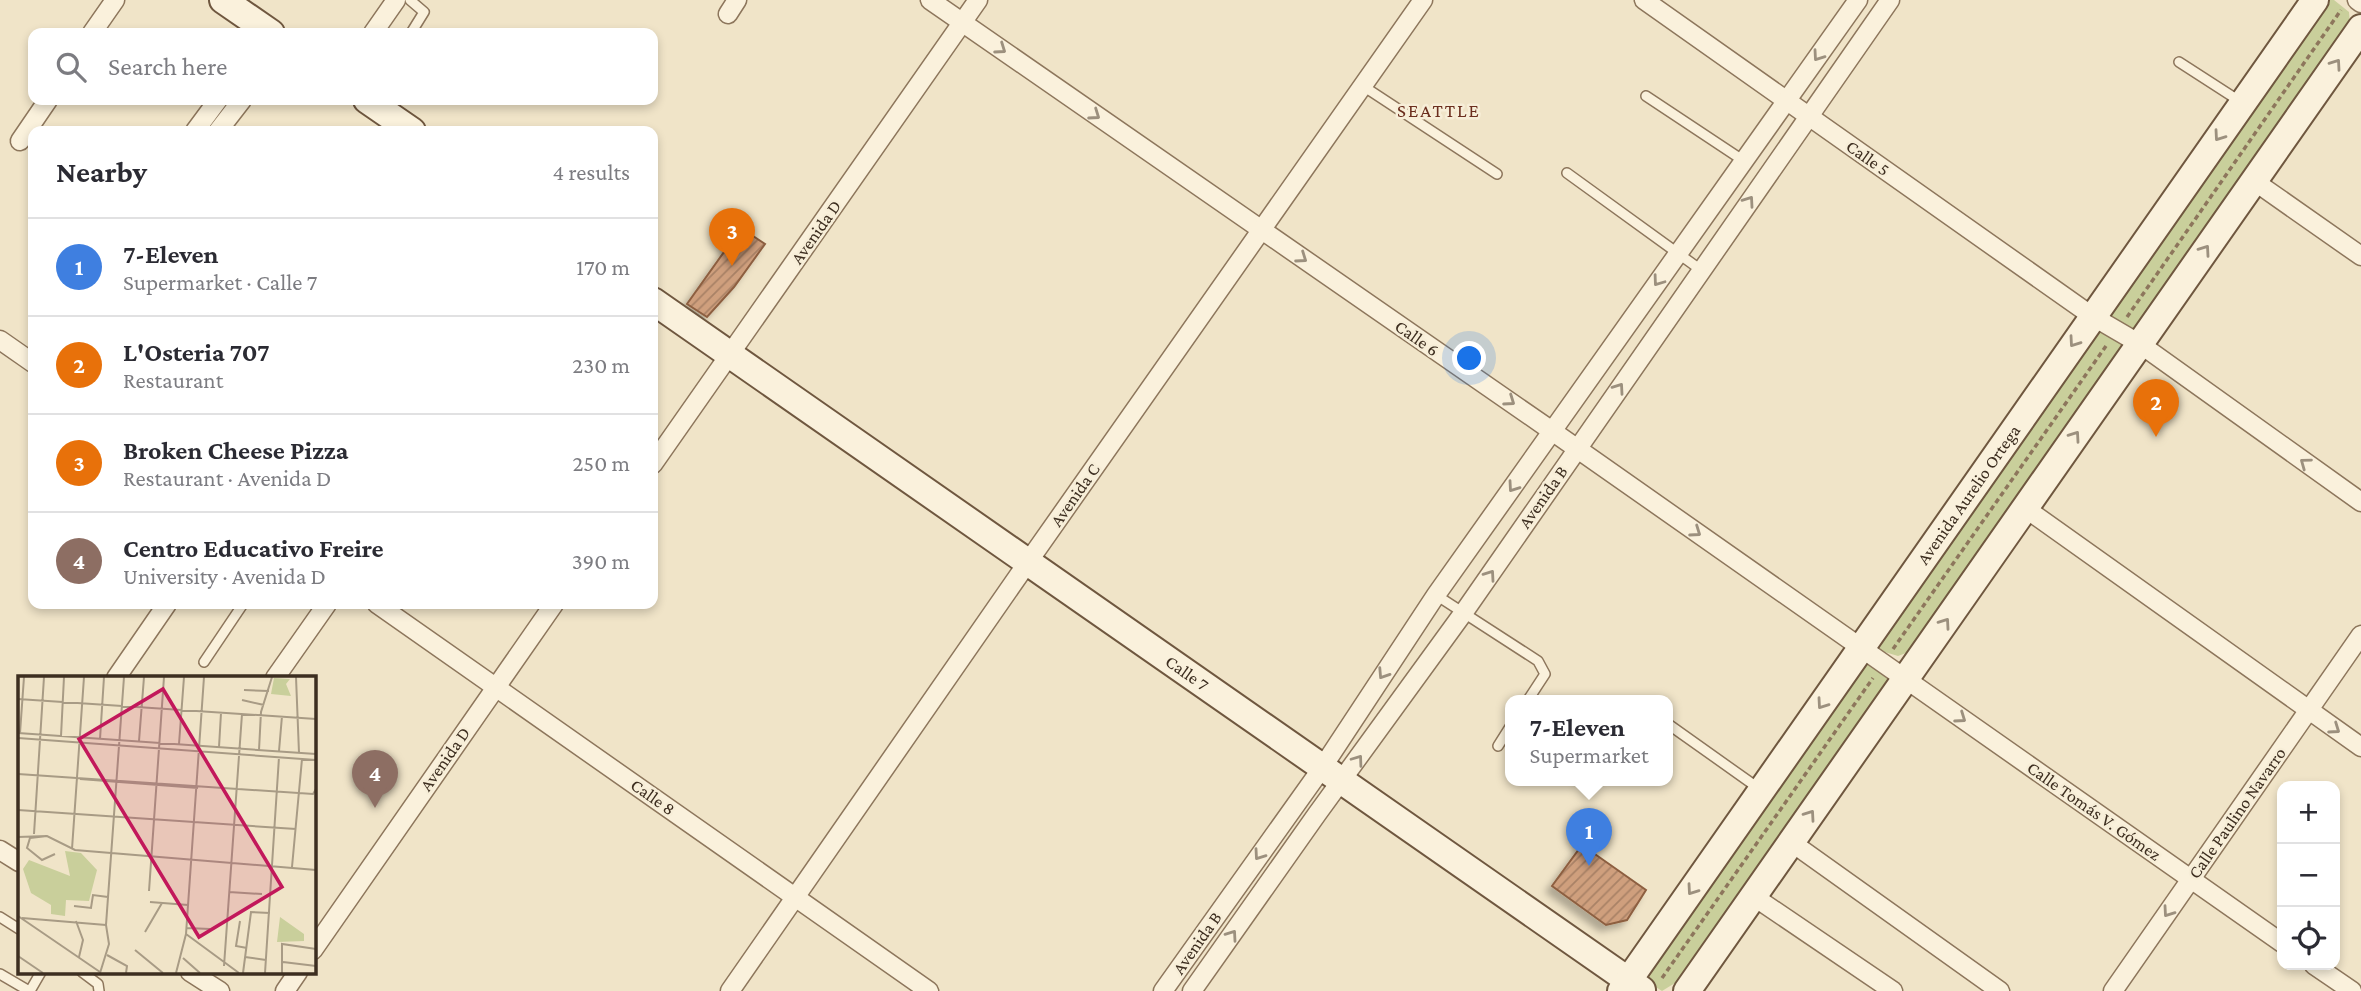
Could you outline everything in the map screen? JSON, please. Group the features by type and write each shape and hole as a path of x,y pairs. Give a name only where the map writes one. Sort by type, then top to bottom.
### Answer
{"main road":[{"path":"223,0 262,28"},
{"name":"Avenida Aurelio Ortega","path":"1638,986 1761,791 2315,0"},
{"path":"1687,991 2361,28"},
{"path":"374,105 405,126"},
{"name":"Calle 7","path":"658,305 1638,986"}],"street":[{"path":"95,28 115,0"},
{"path":"376,28 396,0"},
{"name":"Calle 6","path":"930,0 1905,679"},
{"name":"Avenida D","path":"658,457 978,0"},
{"name":"Avenida C","path":"730,991 1423,0"},
{"name":"Calle 5","path":"1644,0 2092,316 2140,344 2361,502"},
{"name":"Avenida B","path":"1192,991 1317,814 1332,775 1436,595 1858,0"},
{"name":"Avenida B","path":"1163,991 1184,961 1464,612 1890,0"},
{"path":"30,126 45,105"},
{"path":"199,126 214,105"},
{"path":"222,126 238,105"},
{"path":"20,141 28,129"},
{"path":"2254,181 2361,256"},
{"path":"0,340 28,360"},
{"path":"2025,508 2361,747"},
{"path":"118,676 164,609"},
{"path":"276,676 323,609"},
{"name":"Calle 8","path":"384,609 929,991"},
{"name":"Avenida D","path":"315,947 550,609"},
{"name":"Calle Paulino Navarro","path":"2113,991 2361,635"},
{"name":"Calle Tomás V. Gómez","path":"1905,679 2277,939"},
{"path":"1791,842 2000,991"},
{"path":"0,850 18,861"},
{"path":"1753,897 1893,991"},
{"path":"1184,961 1203,975"},
{"path":"2321,970 2351,991"},
{"path":"193,974 220,991"},
{"path":"285,991 297,974"}],"lane":[{"path":"410,0 424,12 414,28"},
{"path":"2179,62 2242,103"},
{"path":"1363,86 1497,174"},
{"path":"1646,96 1744,161"},
{"path":"1567,173 1702,270"},
{"path":"1436,595 1538,661 1545,674 1531,695"},
{"path":"204,662 240,609"},
{"path":"1673,728 1761,791"},
{"path":"1498,746 1505,735"},
{"path":"0,917 18,928"},
{"path":"0,974 30,991 40,974"},
{"path":"85,974 98,984 99,991"}],"path":[{"path":"1638,986 1883,663 2348,0"}],"green space":[{"path":"2317,0 2334,0 2349,12 2350,25 1906,653 1898,656 1878,650 1872,635"},
{"path":"1856,657 1878,662 1888,679 1675,983 1662,991 1640,977"}],"building":[{"path":"741,228 765,244 734,287 707,317 687,304"},
{"path":"1582,845 1646,890 1627,920 1606,925 1552,886"}],"place":[{"name":"Broken Cheese Pizza","path":"732,266"},
{"name":"L'Osteria 707","path":"2156,437"},
{"name":"Centro Educativo Freire","path":"375,808"},
{"name":"7-Eleven","path":"1589,866"}],"district":[{"name":"SEATTLE","path":"1439,110"}]}
